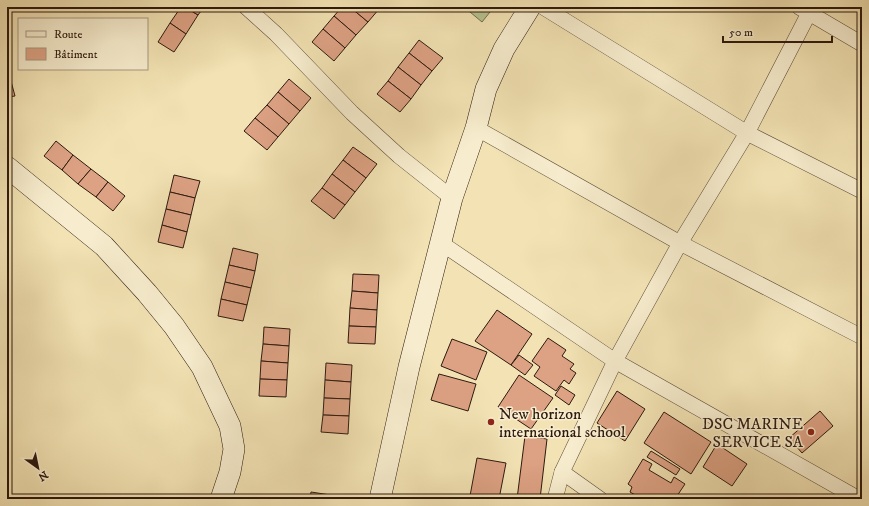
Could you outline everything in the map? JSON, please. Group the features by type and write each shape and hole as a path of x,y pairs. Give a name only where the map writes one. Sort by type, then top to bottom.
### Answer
{"street":[{"path":"246,7 276,34 335,97 399,156 452,198"},
{"path":"380,499 409,367 452,198 476,128 486,89 504,49 530,7"},
{"path":"543,7 747,133 862,192"},
{"path":"555,499 562,472 615,361 680,243 747,133 804,10 862,44"},
{"path":"476,128 680,243 862,337"},
{"path":"7,167 104,246 170,320 202,367 230,426 234,449 230,472 221,499"},
{"path":"441,243 615,361 859,499"},
{"path":"562,472 600,499"}],"green space":[{"path":"464,7 494,7 482,22"}],"building":[{"path":"181,7 185,7 198,15 186,34 170,23"},
{"path":"185,7 204,7 198,15"},
{"path":"342,7 350,7 368,22 356,35 334,16"},
{"path":"350,7 376,7 379,9 368,22"},
{"path":"334,16 356,35 345,48 323,29"},
{"path":"170,23 186,34 174,52 158,42"},
{"path":"323,29 345,48 334,61 312,42"},
{"path":"419,40 443,58 432,71 409,53"},
{"path":"409,53 432,71 421,85 398,67"},
{"path":"398,67 421,85 411,99 388,81"},
{"path":"9,74 15,96 7,97 7,75"},
{"path":"289,79 311,98 300,111 278,92"},
{"path":"388,81 411,99 400,112 377,94"},
{"path":"278,92 300,111 289,124 267,105"},
{"path":"267,105 289,124 278,137 255,118"},
{"path":"255,118 278,137 267,150 244,131"},
{"path":"56,141 73,155 62,170 44,156"},
{"path":"353,147 377,164 366,178 343,160"},
{"path":"73,155 91,169 78,184 62,170"},
{"path":"343,160 366,178 355,192 332,174"},
{"path":"91,169 108,182 96,197 78,184"},
{"path":"332,174 355,192 345,205 322,188"},
{"path":"174,175 200,181 195,198 170,192"},
{"path":"108,182 125,196 113,211 96,197"},
{"path":"322,188 345,205 334,219 311,201"},
{"path":"170,192 195,198 191,215 166,209"},
{"path":"166,209 191,215 187,232 162,225"},
{"path":"162,225 187,232 183,248 158,242"},
{"path":"233,248 258,254 255,271 229,265"},
{"path":"229,265 255,271 251,288 225,282"},
{"path":"353,274 379,275 378,293 352,291"},
{"path":"225,282 251,288 247,305 221,299"},
{"path":"352,291 378,293 377,310 350,308"},
{"path":"221,299 247,305 243,321 218,316"},
{"path":"350,308 377,310 376,327 349,326"},
{"path":"497,310 532,334 511,365 475,341"},
{"path":"349,326 376,327 375,344 348,343"},
{"path":"264,327 290,329 289,346 263,344"},
{"path":"548,338 566,350 562,356 574,364 570,369 576,373 569,384 564,380 556,391 534,376 540,367 532,361"},
{"path":"452,339 487,352 476,380 441,366"},
{"path":"263,344 289,346 288,363 261,361"},
{"path":"519,355 533,365 525,375 511,365"},
{"path":"261,361 288,363 287,380 260,379"},
{"path":"326,363 352,365 351,382 325,380"},
{"path":"439,374 476,384 468,411 431,400"},
{"path":"519,375 553,398 531,429 498,407"},
{"path":"260,379 287,380 286,397 259,396"},
{"path":"325,380 351,382 350,399 324,398"},
{"path":"561,386 575,395 569,405 555,395"},
{"path":"617,391 645,409 625,441 597,423"},
{"path":"324,398 350,399 349,416 323,415"},
{"name":"DSC MARINE SERVICE SA","path":"820,411 833,426 802,453 789,438"},
{"path":"664,412 711,442 691,474 644,443"},
{"path":"323,415 349,416 348,434 321,432"},
{"path":"525,436 547,439 540,499 517,499"},
{"path":"717,444 747,464 732,486 703,467"},
{"path":"651,451 680,469 676,475 647,457"},
{"path":"477,458 506,463 499,499 470,496"},
{"path":"643,459 652,464 649,470 671,483 674,477 685,484 675,499 642,499 630,492 632,487 628,484"},
{"path":"311,492 337,496 337,499 310,499"},
{"path":"785,495 790,499 782,499"}],"place":[{"name":"New horizon international school","path":"491,422"},
{"name":"DSC MARINE SERVICE SA","path":"811,432"}]}
